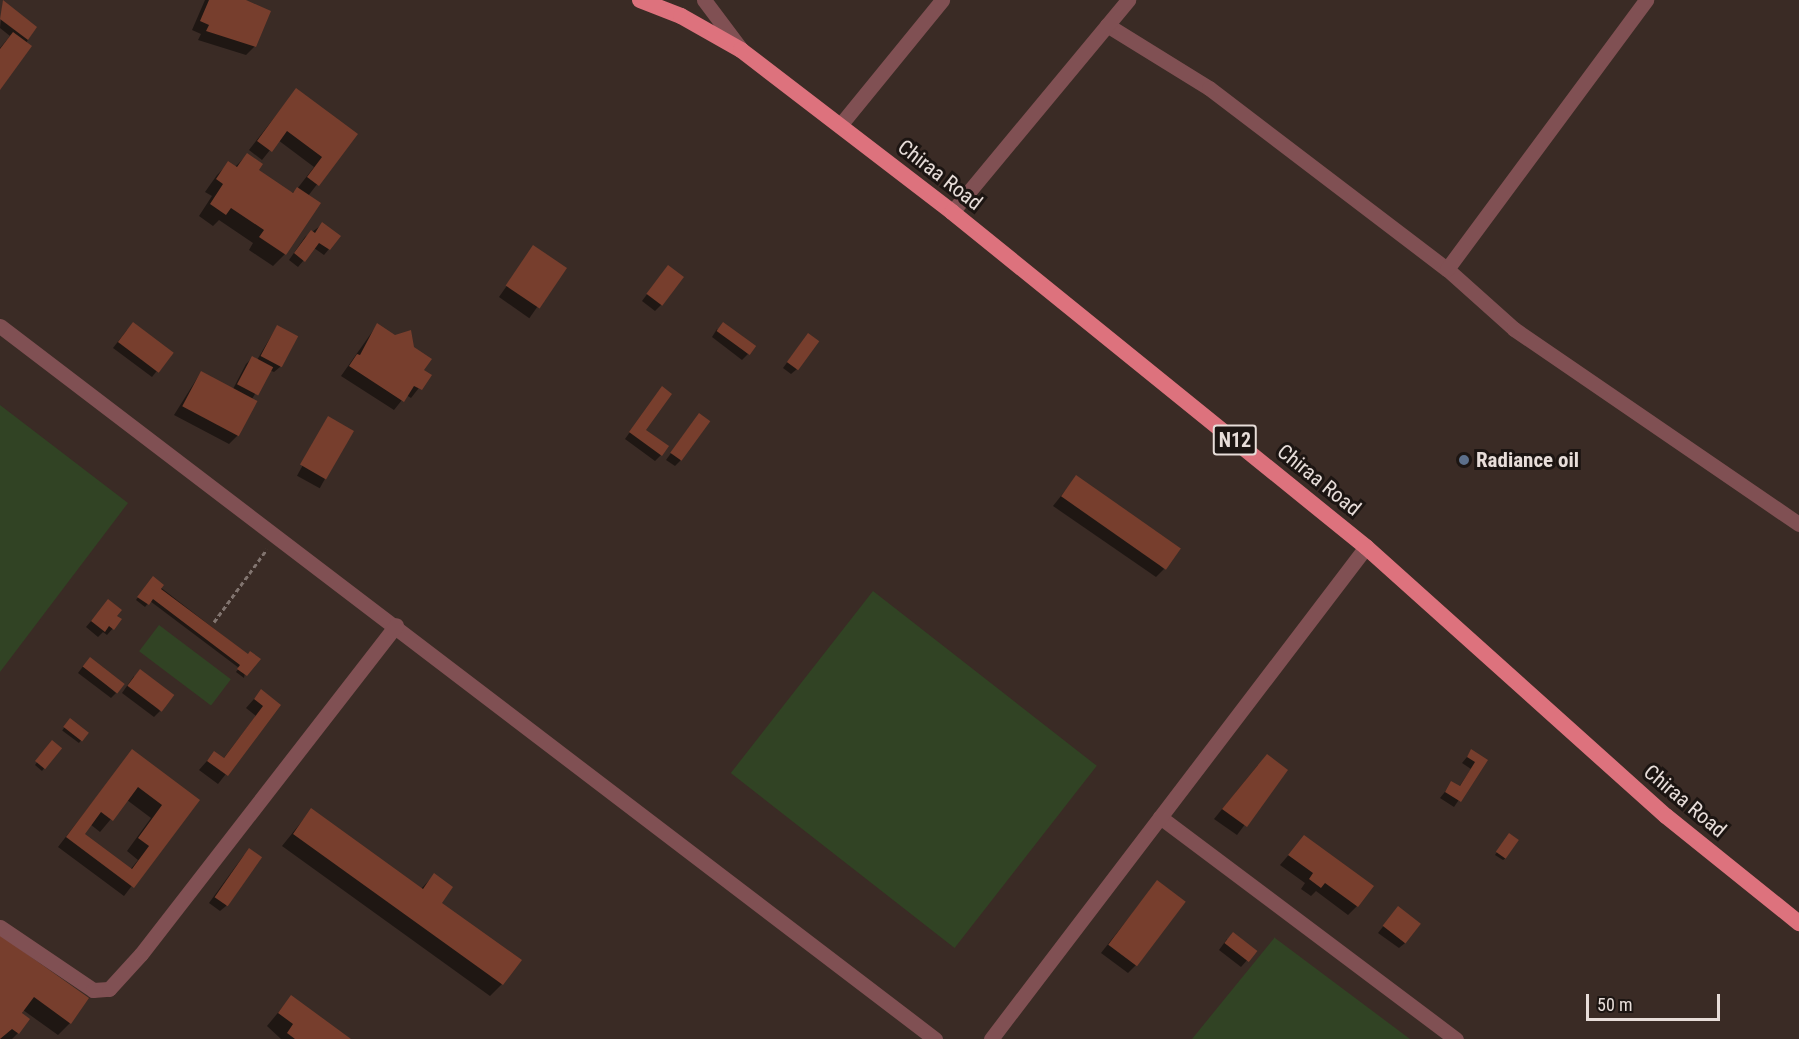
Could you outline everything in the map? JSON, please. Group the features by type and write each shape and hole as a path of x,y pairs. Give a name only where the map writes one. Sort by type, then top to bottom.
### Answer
{"highway":[{"name":"Chiraa Road","path":"640,0 681,16 741,50 841,124 952,212 1366,548 1666,816 1799,923"}],"street":[{"path":"704,0 741,50"},
{"path":"841,124 942,0"},
{"path":"952,212 1128,0"},
{"path":"1448,269 1646,0"},
{"path":"1107,25 1209,88 1448,269 1515,329 1799,524"},
{"path":"0,326 396,625 935,1039"},
{"path":"991,1039 1366,548"},
{"path":"0,927 93,990 109,989 141,954 396,625"},
{"path":"1160,817 1456,1039"}],"path":[{"path":"213,622 277,535"}],"green space":[{"path":"0,405 128,503 0,672"},
{"path":"873,591 1097,766 955,948 731,773"},
{"path":"159,625 231,679 211,706 139,651"},
{"path":"1275,938 1410,1039 1192,1039"}],"building":[{"path":"3,0 37,27 28,40 0,19"},
{"path":"209,0 246,0 271,11 256,47 206,31 209,25 200,21"},
{"path":"13,32 32,46 0,90 0,49"},
{"path":"296,88 358,134 319,186 307,177 322,157 287,131 272,152 257,141"},
{"path":"247,153 263,164 259,170 293,193 297,187 321,203 286,255 259,237 264,230 231,208 226,215 210,204 223,184 216,179 228,161 237,167"},
{"path":"322,222 341,236 330,250 319,243 305,262 294,253 311,230 315,233"},
{"path":"533,245 567,268 540,309 506,286"},
{"path":"668,265 684,277 662,306 646,294"},
{"path":"133,322 174,353 159,373 118,342"},
{"path":"723,322 756,346 750,355 717,331"},
{"path":"377,323 395,335 411,330 414,347 432,359 424,370 432,375 422,390 414,386 404,402 349,366 357,354 360,355"},
{"path":"277,325 298,336 282,367 261,356"},
{"path":"808,333 819,341 798,370 787,362"},
{"path":"252,356 273,367 258,396 237,384"},
{"path":"201,371 258,401 239,436 182,406"},
{"path":"662,386 672,394 646,430 669,446 662,456 629,432"},
{"path":"699,413 710,421 682,461 670,453"},
{"path":"328,416 354,431 326,479 300,464"},
{"path":"1076,475 1181,548 1166,570 1061,496"},
{"path":"153,576 164,585 161,589 248,654 250,651 261,659 247,676 237,669 240,665 153,599 149,605 137,597"},
{"path":"108,599 122,610 117,616 122,619 114,630 109,626 105,632 91,621"},
{"path":"90,657 125,684 117,694 83,666"},
{"path":"140,669 174,695 162,712 127,686"},
{"path":"261,689 281,705 228,776 207,761 214,751 224,758 263,706 254,699"},
{"path":"70,718 89,733 82,741 63,727"},
{"path":"52,740 62,748 45,769 35,761"},
{"path":"132,749 200,800 134,888 66,837","holes":["138,787 162,805 138,838 149,846 132,869 85,834 101,812 113,821"]},
{"path":"1471,749 1488,760 1461,802 1445,792 1451,781 1460,786 1475,762 1467,757"},
{"path":"1267,754 1288,770 1247,827 1222,809"},
{"path":"311,808 423,889 434,873 453,887 442,903 522,960 503,985 293,834"},
{"path":"1509,833 1519,840 1506,859 1496,852"},
{"path":"1304,835 1374,886 1358,907 1325,883 1321,888 1309,879 1313,873 1288,855"},
{"path":"249,848 262,857 228,906 215,897"},
{"path":"1157,880 1186,902 1137,966 1108,945"},
{"path":"1398,906 1421,924 1405,944 1383,926"},
{"path":"1233,932 1257,951 1249,962 1224,943"},
{"path":"0,935 89,998 71,1024 34,997 22,1013 30,1019 19,1034 12,1029 0,1039"},
{"path":"291,995 351,1039 295,1039 287,1033 293,1024 278,1013"}],"place":[{"name":"Radiance oil","path":"1464,460"}]}
